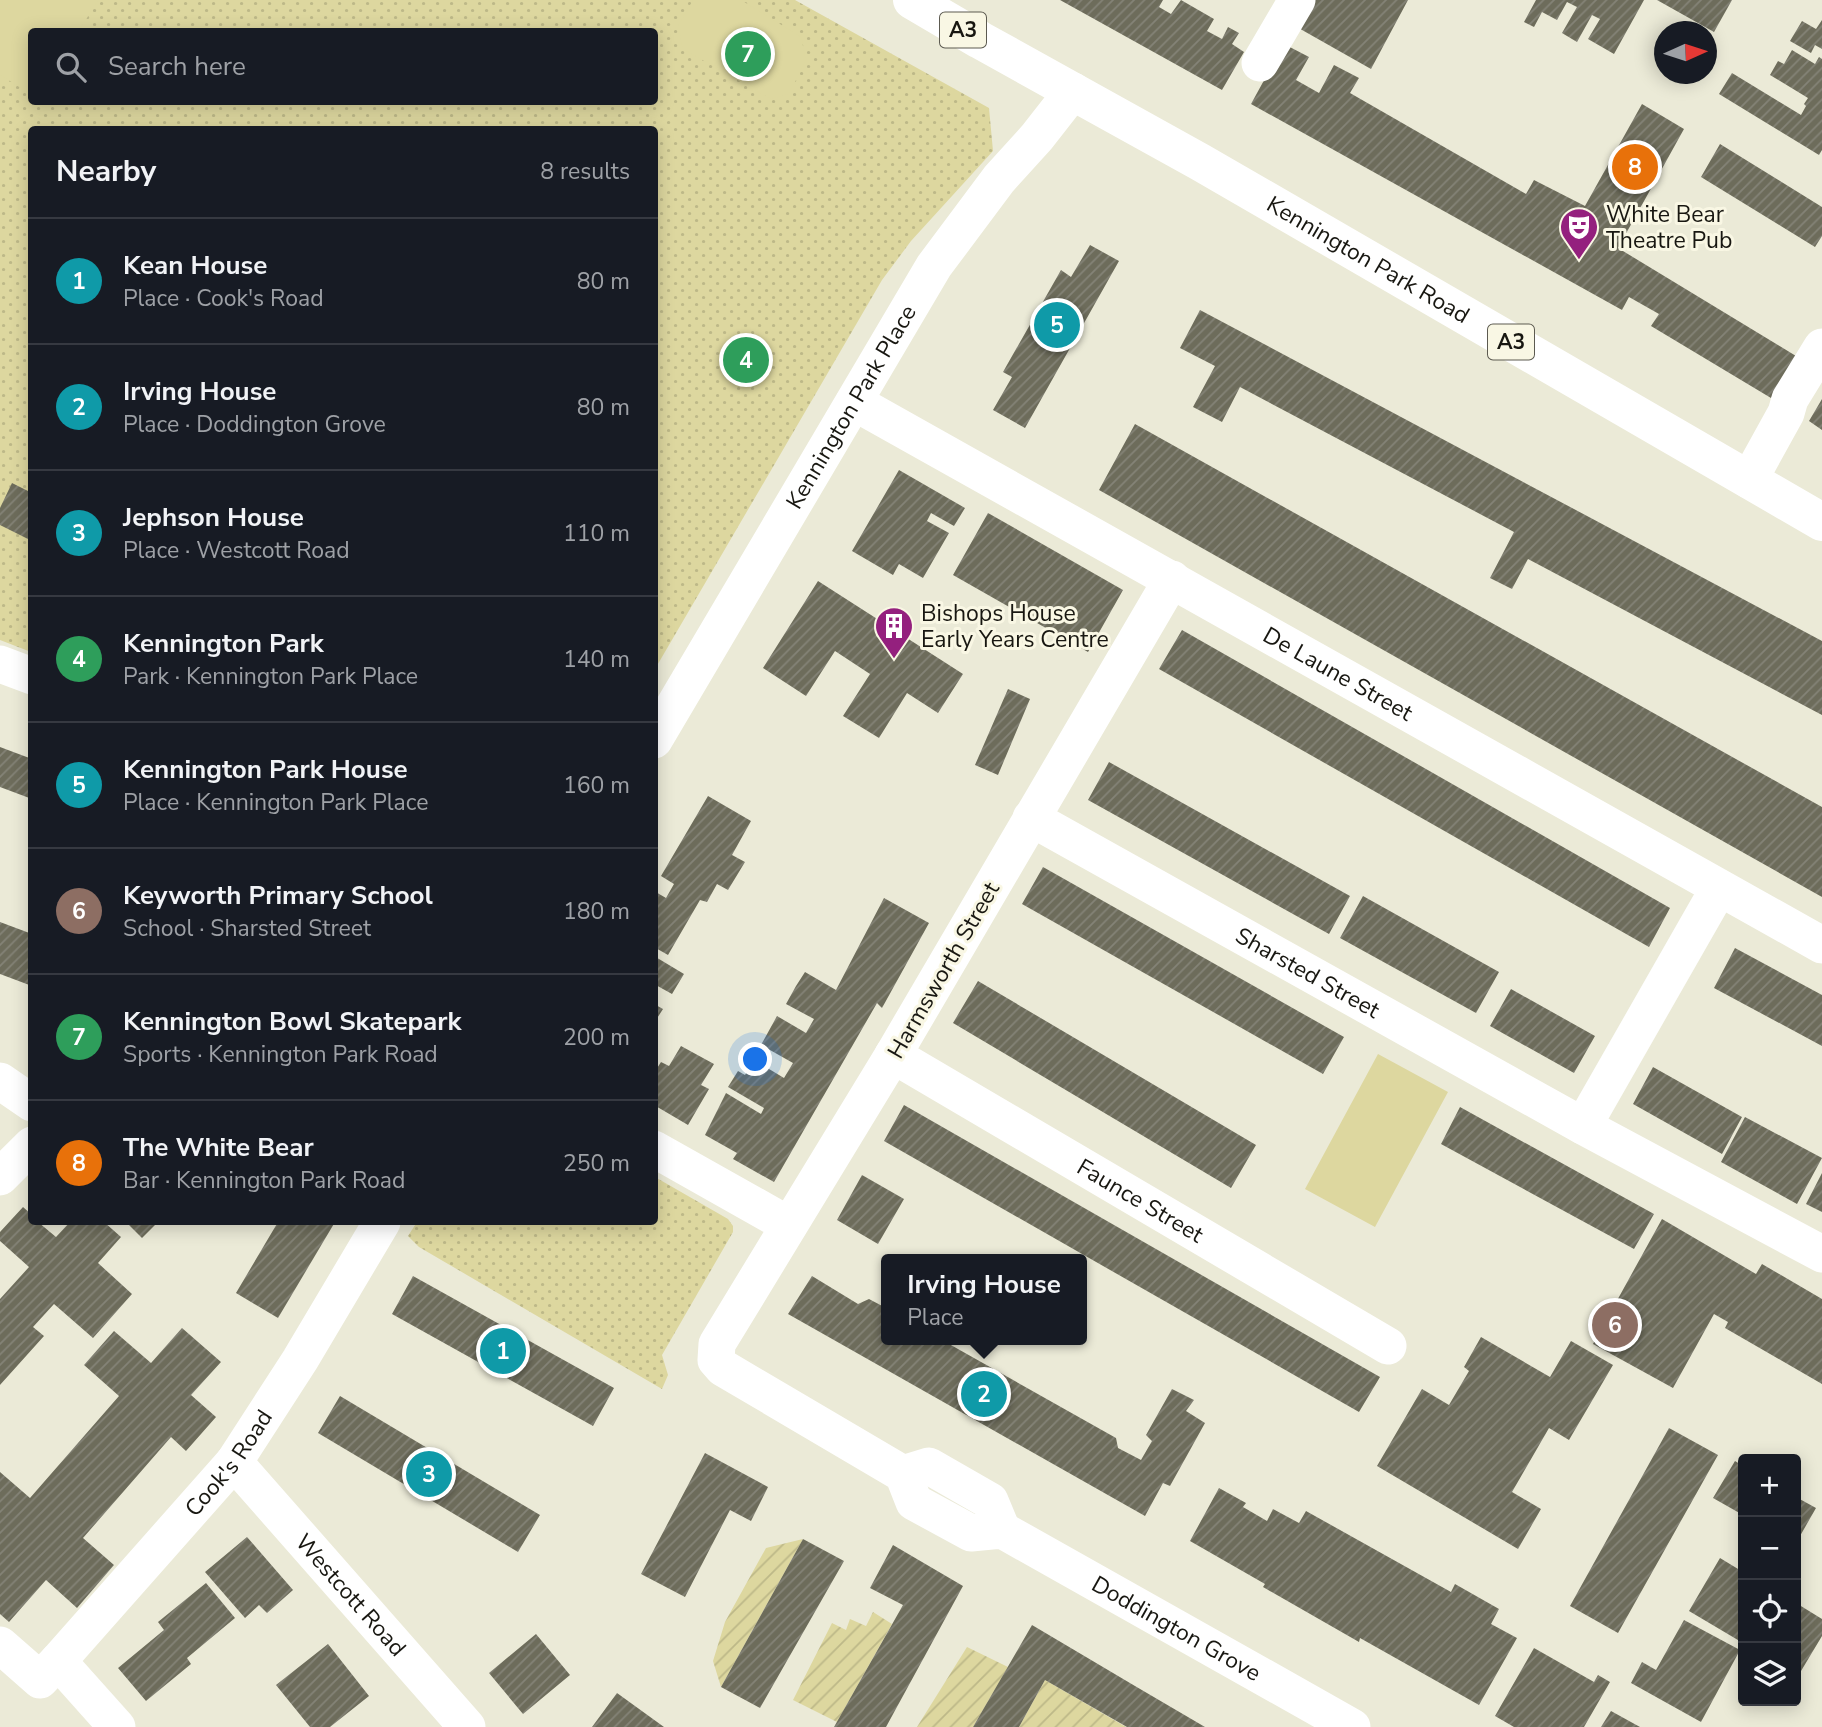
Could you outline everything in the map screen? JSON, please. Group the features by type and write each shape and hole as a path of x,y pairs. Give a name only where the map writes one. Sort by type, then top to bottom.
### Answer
{"highway":[{"name":"Kennington Park Road","path":"912,0 1200,162 1822,522"}],"street":[{"path":"1259,63 1297,0"},
{"name":"Kennington Park Place","path":"658,733 934,266 999,179 1037,137 1073,90"},
{"path":"1749,480 1786,413 1790,399 1822,347"},
{"name":"De Laune Street","path":"854,402 1822,945"},
{"name":"Harmsworth Street","path":"716,1360 716,1344 893,1055 1172,579"},
{"path":"0,664 28,674"},
{"name":"Sharsted Street","path":"1031,818 1583,1126 1822,1254"},
{"path":"1583,1126 1719,888"},
{"name":"Faunce Street","path":"893,1055 1388,1346"},
{"path":"0,1081 28,1100"},
{"path":"0,1177 28,1149"},
{"path":"658,1151 789,1225"},
{"name":"Cook's Road","path":"49,1670 234,1462 300,1360 380,1225"},
{"name":"Doddington Grove","path":"716,1360 723,1368 903,1474 929,1466 938,1471 990,1502 1002,1530 1352,1727"},
{"name":"Westcott Road","path":"234,1462 467,1727"},
{"path":"0,1645 49,1670 73,1674 117,1727"}],"shaded area":[{"path":"0,0 795,0 989,108 993,151 911,241 882,280 658,664 658,126 28,126 28,651 0,640"},
{"path":"0,0 98,0 81,28 28,28 28,92 0,75"},
{"path":"693,0 741,0 801,37 806,60 789,94 771,99 683,49 678,26"},
{"path":"1378,1054 1448,1092 1375,1227 1305,1189"},
{"path":"658,1179 728,1219 733,1226 733,1232 662,1355 668,1375 662,1389 419,1247 408,1236 415,1225 658,1225"},
{"path":"803,1539 721,1687 713,1661 725,1622 766,1548"},
{"path":"873,1612 892,1624 837,1722 793,1700 832,1623 846,1630 850,1619 866,1626"},
{"path":"967,1647 1008,1667 973,1727 917,1727"},
{"path":"1045,1680 1126,1727 1019,1727"}],"building":[{"path":"1060,0 1163,0 1159,7 1171,14 1181,0 1214,19 1207,31 1222,39 1228,27 1239,33 1232,44 1244,52 1222,90"},
{"path":"1312,0 1408,0 1371,69 1295,26"},
{"path":"1536,0 1644,0 1614,54 1588,39 1600,19 1592,15 1577,42 1562,33 1577,7 1567,2 1557,20 1542,12 1534,27 1524,22"},
{"path":"1657,0 1732,0 1717,27 1717,21 1694,21"},
{"path":"1822,20 1822,49 1815,45 1811,53 1790,41 1802,21 1816,29"},
{"path":"1284,44 1309,57 1296,80 1319,93 1334,65 1359,78 1350,93 1526,194 1534,180 1585,206 1642,104 1684,129 1618,248 1796,356 1771,398 1651,326 1659,314 1629,297 1622,310 1251,104"},
{"path":"1792,50 1815,64 1819,57 1822,59 1822,150 1819,155 1719,94 1732,73 1801,115 1808,98 1770,75 1778,61 1784,64"},
{"path":"1720,144 1822,207 1822,236 1815,247 1701,177"},
{"path":"1090,245 1119,261 1025,428 993,410 1012,377 1003,372 1061,270 1071,277"},
{"path":"1200,310 1822,641 1822,715 1528,559 1512,589 1490,578 1514,532 1240,387 1222,422 1193,407 1215,366 1180,348"},
{"path":"1822,399 1822,430 1809,421"},
{"path":"1135,424 1822,807 1822,897 1099,490"},
{"path":"899,470 965,508 954,526 931,513 927,521 949,533 923,578 899,564 893,575 852,551"},
{"path":"12,483 28,491 28,539 0,525 0,508"},
{"path":"988,513 1123,590 1088,652 953,575"},
{"name":"Bishops House Early Years Centre","path":"818,581 963,674 938,713 907,693 879,738 843,716 870,674 835,651 806,696 763,668"},
{"path":"1182,630 1670,908 1649,947 1159,669"},
{"path":"1008,689 1030,699 998,775 975,765"},
{"path":"0,747 28,758 28,798 0,787"},
{"path":"1109,762 1350,896 1329,934 1088,800"},
{"path":"708,796 751,821 732,855 745,862 728,890 717,884 707,902 700,900 668,955 658,949 658,893 666,898 674,884 661,876"},
{"path":"1043,867 1344,1037 1323,1074 1022,904"},
{"path":"1363,896 1499,972 1476,1013 1340,938"},
{"path":"884,898 929,923 882,1008 877,1003 774,1182 733,1159 737,1153 705,1135 726,1093 761,1114 764,1108 728,1087 738,1071 745,1075 754,1060 784,1078 793,1063 761,1045 777,1016 806,1033 814,1019 786,1004 796,986 805,972 836,990"},
{"path":"0,922 28,932 28,984 0,974"},
{"path":"1735,948 1822,995 1822,1046 1714,988"},
{"path":"658,958 684,974 672,994 658,986"},
{"path":"978,981 1256,1145 1231,1188 953,1023"},
{"path":"1511,989 1595,1036 1574,1073 1490,1026"},
{"path":"681,1046 714,1064 701,1085 709,1089 688,1125 658,1107 658,1067 661,1062 669,1066"},
{"path":"1653,1067 1742,1117 1722,1154 1633,1104"},
{"path":"904,1105 1380,1377 1359,1412 1087,1257 1087,1254 1082,1254 884,1141"},
{"path":"1460,1107 1654,1214 1634,1249 1441,1144"},
{"path":"1745,1117 1822,1158 1797,1204 1721,1162"},
{"path":"1822,1173 1822,1212 1806,1204"},
{"path":"862,1175 904,1199 878,1244 837,1220"},
{"path":"23,1207 28,1211 28,1225 42,1225 56,1237 67,1225 107,1225 121,1237 98,1263 132,1294 93,1338 54,1304 33,1327 44,1336 0,1385 0,1299 29,1267 0,1241 0,1232"},
{"path":"1662,1219 1756,1274 1762,1264 1822,1299 1822,1384 1725,1328 1728,1322 1714,1314 1673,1388 1593,1344"},
{"path":"129,1225 155,1225 142,1238"},
{"path":"276,1225 333,1225 278,1318 236,1293"},
{"path":"413,1276 614,1388 593,1426 392,1314"},
{"path":"812,1276 858,1304 869,1299 881,1305 881,1345 951,1345 1116,1438 1118,1448 1141,1460 1152,1441 1146,1435 1172,1389 1194,1400 1186,1411 1205,1423 1170,1486 1163,1483 1145,1516 788,1314"},
{"path":"182,1328 221,1362 191,1395 216,1417 186,1451 171,1437 83,1538 114,1565 77,1608 46,1580 9,1622 0,1614 0,1472 30,1498 119,1396 84,1365 114,1331 151,1363"},
{"path":"1481,1337 1550,1377 1571,1341 1613,1365 1569,1440 1549,1428 1512,1492 1541,1509 1518,1549 1377,1466 1422,1389 1449,1405 1469,1371 1464,1367"},
{"path":"340,1396 540,1515 518,1552 318,1433"},
{"path":"1669,1428 1718,1455 1618,1633 1570,1606"},
{"path":"705,1453 768,1487 751,1521 730,1510 685,1597 641,1574"},
{"path":"1735,1461 1738,1463 1738,1512 1713,1498"},
{"path":"1219,1488 1246,1503 1243,1507 1267,1521 1273,1509 1299,1523 1306,1511 1451,1592 1455,1584 1499,1609 1491,1624 1517,1638 1479,1705 1360,1638 1359,1642 1190,1541"},
{"path":"1801,1500 1816,1508 1801,1534"},
{"path":"247,1537 293,1590 267,1613 259,1605 245,1618 205,1572"},
{"path":"803,1539 844,1561 760,1708 721,1687"},
{"path":"893,1545 963,1586 886,1727 834,1727 903,1605 870,1588"},
{"path":"1720,1558 1738,1569 1738,1640 1689,1611"},
{"path":"206,1583 235,1618 187,1658 191,1664 146,1701 118,1668 164,1630 158,1622"},
{"path":"1801,1606 1822,1619 1822,1636 1801,1671"},
{"path":"1684,1620 1738,1649 1738,1654 1701,1722 1631,1683 1642,1662 1656,1670"},
{"path":"1032,1625 1205,1727 1127,1727 1045,1680 1019,1727 973,1727"},
{"path":"536,1634 570,1675 523,1714 489,1673"},
{"path":"328,1644 369,1696 330,1727 310,1727 276,1685"},
{"path":"1534,1648 1594,1682 1598,1675 1610,1682 1584,1727 1514,1727 1495,1716"},
{"path":"617,1693 664,1727 592,1727"},
{"path":"1611,1711 1640,1727 1601,1727"}],"place":[{"name":"Kennington Bowl Skatepark","path":"748,54"},
{"name":"The White Bear","path":"1635,167"},
{"name":"White Bear Theatre Pub","path":"1579,261"},
{"name":"Kennington Park House","path":"1057,325"},
{"name":"Kennington Park","path":"746,360"},
{"name":"Bishops House Early Years Centre","path":"894,660"},
{"name":"Keyworth Primary School","path":"1615,1325"},
{"name":"Kean House","path":"503,1351"},
{"name":"Irving House","path":"984,1394"},
{"name":"Jephson House","path":"429,1474"}]}
